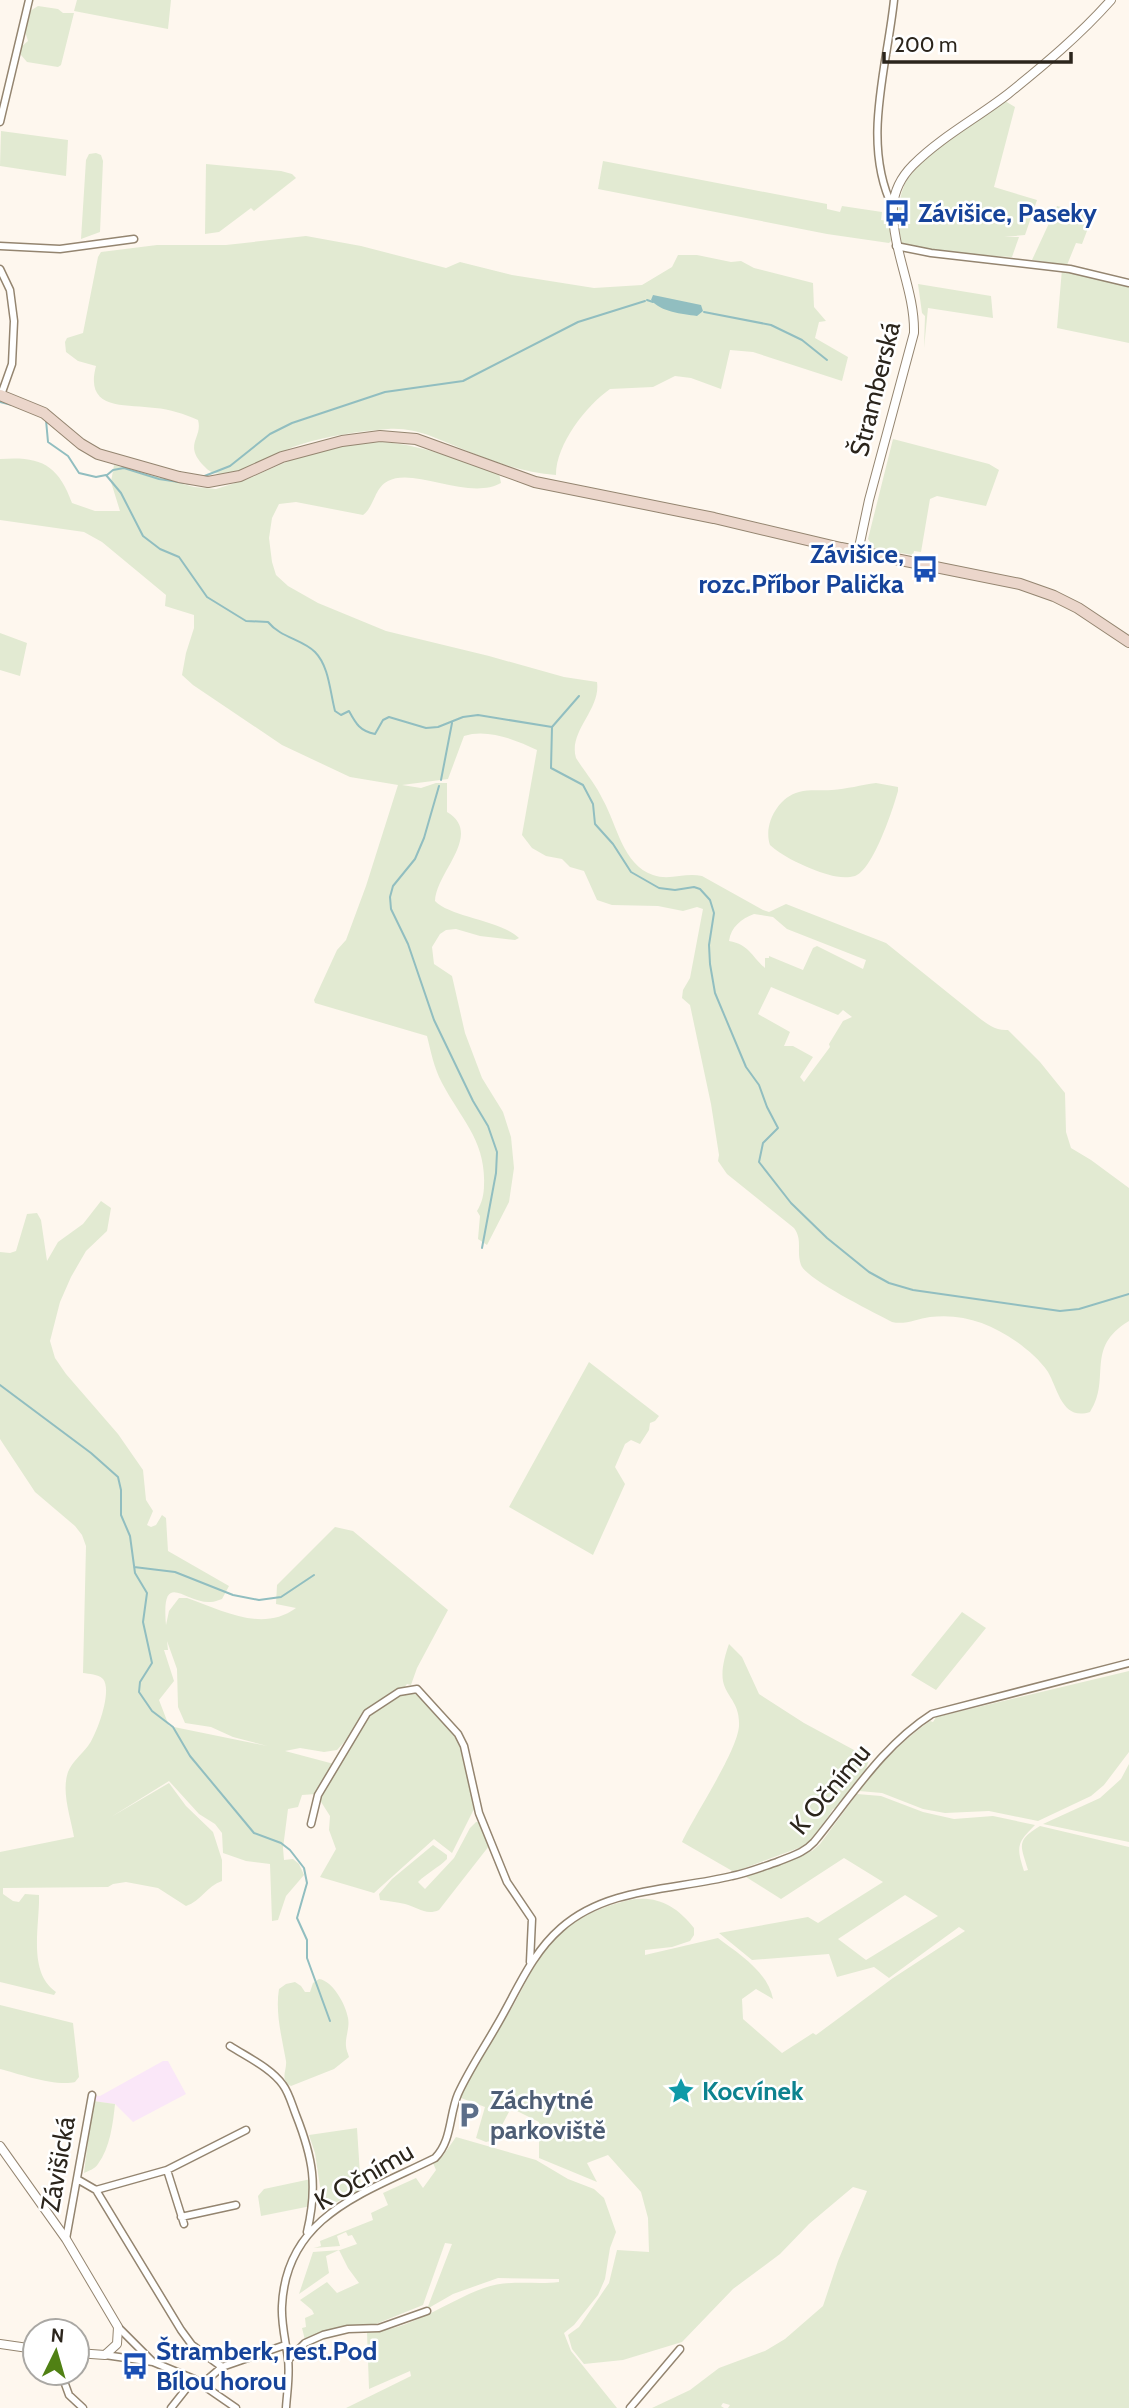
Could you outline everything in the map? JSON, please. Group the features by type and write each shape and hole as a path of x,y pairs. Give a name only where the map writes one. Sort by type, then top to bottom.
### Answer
{"main road":[{"path":"1,395 44,412 81,444 98,454 194,481 214,482 240,476 289,454 342,441 368,437 406,437 535,482 714,518 858,552 1008,580 1054,596 1090,615 1129,642"}],"street":[{"path":"0,122 29,0"},
{"path":"893,208 886,194 879,167 876,138 894,0"},
{"name":"Štramberská","path":"858,552 869,500 914,333 913,305 896,246 893,208 897,189 914,164 1039,68 1088,26 1111,0"},
{"path":"0,247 60,249 134,239"},
{"path":"896,246 931,253 1070,269 1129,282"},
{"path":"0,269 10,290 14,321 12,364 1,395"},
{"name":"K Očnímu","path":"286,2408 288,2360 282,2319 284,2294 294,2253 307,2234 328,2214 348,2201 435,2158 440,2152 447,2137 449,2120 458,2094 530,1964 561,1928 600,1905 666,1887 730,1877 803,1852 819,1836 881,1757 909,1729 932,1714 1129,1663"},
{"name":"K Očnímu","path":"311,1824 318,1795 367,1713 399,1692 417,1689 458,1734 464,1746 479,1813 507,1882 532,1919 530,1964"},
{"name":"K Očnímu","path":"230,2046 272,2074 285,2087 309,2148 315,2186 307,2234"},
{"name":"Závišická","path":"66,2239 92,2095"},
{"path":"96,2190 167,2171 246,2130"},
{"name":"Závišická","path":"0,2146 66,2239 118,2327 153,2362 194,2379 236,2408"},
{"path":"167,2171 182,2220 236,2204"},
{"path":"77,2179 96,2190 192,2345 222,2367"},
{"path":"313,2209 328,2214"},
{"path":"288,2360 305,2343 323,2335 348,2329 379,2328 426,2311"},
{"path":"106,2356 117,2344 118,2327"},
{"path":"0,2344 21,2347"},
{"path":"202,2384 222,2367 285,2345"},
{"path":"630,2408 680,2349"},
{"path":"91,2354 153,2362"},
{"path":"171,2408 194,2379"},
{"path":"66,2387 69,2395 83,2408"}],"shaded area":[{"path":"163,2061 168,2061 186,2094 133,2122 115,2104 93,2101 94,2095 100,2096"}],"green space":[{"path":"77,0 171,0 168,29 74,11"},
{"path":"38,6 74,13 61,65 58,67 27,62 21,55 21,47 28,41 24,28 27,13"},
{"path":"1005,101 1015,107 994,187 1037,200 1025,235 1004,237 1019,237 1012,257 945,253 902,245 899,208 901,193 910,175 934,152"},
{"path":"1,131 68,140 66,176 0,166"},
{"path":"89,154 101,155 103,161 100,232 81,239 86,160"},
{"path":"603,161 827,204 827,209 840,212 842,206 882,212 881,220 889,221 891,241 889,243 827,234 598,189"},
{"path":"206,164 281,171 296,178 254,211 251,208 219,232 205,234"},
{"path":"1057,206 1093,215 1082,244 1076,243 1067,265 1032,260"},
{"path":"306,236 361,246 446,268 460,262 512,275 594,288 642,285 672,267 678,255 741,261 754,268 813,283 814,307 826,321 819,322 815,338 848,357 842,381 753,352 730,350 721,389 691,378 675,376 653,387 610,389 591,405 574,427 561,451 556,475 510,466 428,435 399,429 355,433 309,442 247,469 225,474 210,471 194,451 198,420 166,409 120,405 101,398 94,381 96,366 78,361 66,352 67,338 83,333 101,252 157,245 226,245"},
{"path":"1062,269 1129,286 1129,343 1057,328"},
{"path":"918,284 991,296 993,318 928,308 924,348 925,316 922,313"},
{"path":"893,439 989,464 999,470 986,506 937,496 930,499 921,552 914,551 913,555 875,549 868,539"},
{"path":"396,443 426,450 499,473 501,483 488,488 474,488 399,478 383,484 363,515 296,502 279,504 272,518 269,538 276,575 288,586 318,603 386,631 564,677 597,682 594,702 576,739 576,758 600,794 634,863 659,877 702,876 763,910 769,912 786,904 886,943 985,1022 1008,1030 1040,1062 1065,1093 1066,1132 1071,1148 1129,1188 1129,1321 1115,1331 1107,1342 1099,1387 1090,1412 1081,1414 1067,1408 1041,1363 1021,1345 997,1330 964,1318 942,1316 892,1322 815,1279 806,1271 801,1265 798,1237 794,1228 727,1174 718,1161 711,1104 690,1005 682,998 690,978 703,909 697,907 683,911 658,906 612,905 597,900 584,871 532,848 522,835 537,750 511,739 482,733 464,736 448,779 402,785 421,788 447,783 447,812 457,821 461,831 460,842 437,890 435,901 452,911 500,927 519,938 515,940 480,936 456,929 446,930 432,947 434,964 452,976 465,1033 482,1078 503,1112 511,1137 514,1168 509,1202 487,1245 478,1239 480,1216 477,1211 484,1188 481,1156 471,1131 439,1077 427,1036 315,1003 314,1000 337,950 346,940 398,785 350,777 282,745 193,685 182,675 194,628 194,615 165,606 166,595 102,542 84,532 0,520 0,459 37,461 54,471 72,503 95,511 120,511 111,482 114,465 194,487 216,489 248,479 293,459 352,444","holes":["754,914 773,917 787,929 866,960 863,969 817,946 813,948 803,970 769,956 765,958 765,968 746,948 729,941 737,924","771,987 838,1015 843,1010 852,1017 843,1021 829,1044 830,1047 804,1082 800,1077 813,1057 793,1046 784,1046 790,1032 758,1014"]},
{"path":"0,633 27,643 20,676 0,670"},
{"path":"876,783 898,787 898,791 887,824 869,863 855,876 839,877 817,871 790,859 770,845 769,829 774,813 791,795 803,791"},
{"path":"101,1201 111,1208 107,1231 86,1251 60,1302 50,1341 55,1358 118,1434 143,1470 146,1500 153,1511 147,1525 156,1525 162,1515 166,1518 168,1551 229,1586 222,1599 212,1602 177,1592 171,1593 167,1597 165,1607 166,1625 169,1611 179,1598 187,1598 242,1617 270,1619 283,1615 296,1608 276,1604 277,1585 335,1527 353,1531 448,1610 417,1668 411,1685 407,1684 382,1700 337,1750 324,1752 300,1748 285,1751 338,1767 366,1720 379,1707 412,1692 454,1732 461,1744 475,1807 452,1853 434,1839 374,1893 320,1877 336,1849 329,1830 330,1816 316,1794 302,1795 298,1807 288,1809 283,1848 284,1860 293,1859 299,1864 304,1875 286,1896 278,1920 272,1921 270,1864 246,1861 223,1853 222,1833 215,1824 199,1814 169,1781 111,1817 169,1783 186,1806 213,1832 222,1860 222,1881 191,1904 186,1906 158,1888 126,1882 108,1887 3,1888 3,1894 13,1901 19,1902 25,1894 39,1895 38,1960 41,1973 56,1992 54,1995 0,1982 0,1852 74,1837 66,1796 66,1780 70,1768 95,1733 105,1703 106,1685 99,1676 83,1673 86,1546 82,1535 35,1492 0,1439 0,1252 16,1251 27,1214 37,1213 41,1220 47,1261 58,1242 83,1224","holes":["167,1641 177,1669 178,1707 185,1723 211,1727 233,1737 267,1746 169,1726 159,1700 174,1681 164,1650 168,1650"]},
{"path":"589,1362 659,1416 650,1423 649,1430 640,1444 631,1440 625,1444 615,1467 625,1484 593,1555 509,1507"},
{"path":"962,1612 986,1628 936,1690 911,1675"},
{"path":"729,1644 742,1657 759,1694 804,1723 854,1750 863,1751 869,1760 864,1775 838,1808 833,1809 815,1838 804,1846 734,1872 682,1842 724,1767 737,1737 739,1718 723,1677"},
{"path":"1129,1671 1129,1752 1104,1785 1091,1796 1038,1821 989,1811 945,1813 923,1809 882,1793 859,1791 892,1753 936,1717"},
{"path":"1129,1764 1129,1842 1043,1824 1100,1798 1121,1779"},
{"path":"857,1794 881,1796 923,1812 954,1819 993,1816 1035,1825 1025,1836 1020,1845 1024,1871 1028,1870 1022,1849 1023,1840 1040,1826 1129,1847 1129,2408 728,2408 730,2405 723,2403 721,2406 724,2408 652,2408 690,2390 719,2368 765,2351 785,2339 823,2306 867,2191 853,2187 809,2224 780,2254 733,2289 682,2342 623,2360 584,2364 572,2349 568,2335 579,2327 609,2283 617,2250 649,2252 648,2218 641,2192 608,2155 587,2163 597,2182 539,2158 539,2122 511,2108 494,2140 486,2142 476,2138 485,2107 461,2098 464,2089 547,1947 576,1921 617,1903 636,1899 655,1900 671,1907 694,1928 690,1941 672,1947 645,1950 645,1955 718,1938 751,1964 765,1980 773,1999 756,1989 742,1999 743,2019 782,2053 813,2033 816,2035 893,1978 965,1931 959,1927 889,1978 874,1967 837,1977 829,1954 752,1960 719,1933 808,1917 818,1923 883,1882 844,1858 781,1899 746,1877 812,1851","holes":["905,1895 938,1916 866,1960 838,1939"]},
{"path":"476,1822 480,1822 489,1846 439,1910 426,1912 405,1904 380,1900 379,1894 392,1879 433,1845 447,1855 447,1859 418,1882 425,1889 454,1858"},
{"path":"319,1979 334,1989 345,2007 348,2022 346,2049 349,2057 334,2069 291,2086 286,2083 284,2077 286,2061 278,2016 279,1989 295,1982 305,1992 310,1992 313,1983"},
{"path":"0,2005 73,2023 79,2077 75,2082 48,2081 0,2069"},
{"path":"93,2101 115,2104 110,2135 102,2158 95,2167 84,2173"},
{"path":"357,2128 361,2190 335,2203 322,2200 315,2153 309,2135"},
{"path":"456,2137 536,2160 568,2179 594,2189 604,2198 616,2232 610,2248 605,2279 598,2295 574,2325 564,2333 571,2351 617,2408 346,2408 411,2376 410,2371 369,2389 367,2332 398,2327 493,2285 559,2282 559,2279 498,2278 453,2294 427,2309 452,2244 445,2243 423,2305 371,2326 320,2332 305,2340 302,2328 306,2327 305,2318 314,2314 300,2300 327,2282 337,2293 359,2283 339,2250 357,2244 352,2235 348,2236 346,2232 337,2236 340,2246 314,2248 321,2246 320,2241 373,2220 371,2213 388,2205 383,2193 416,2178 423,2188 436,2170 433,2163 442,2157"},
{"path":"311,2179 311,2206 261,2216 258,2196 264,2189"},
{"path":"339,2250 326,2256 329,2273 299,2294 313,2252"}],"water":[{"path":"653,295 701,305 703,311 697,316 666,310 651,300"}],"waterway":[{"path":"647,300 653,302"},
{"path":"202,477 230,466 270,434 292,423 385,392 463,381 578,322 645,301"},
{"path":"704,312 771,325 802,340 827,360"},
{"path":"0,402 12,405"},
{"path":"46,420 48,442 68,456 79,473 96,477 106,475 121,493 143,536 160,549 179,557 207,597 246,621 268,622 279,632 315,652 326,672 335,711 341,715 349,711 362,729 375,734 383,720 389,717 426,728 478,715 552,727 551,768 583,785 593,804 595,824 613,844 631,872 659,888 700,889 710,900 714,913 709,945 710,964 715,993 746,1067 759,1085 778,1128 763,1143 759,1162 791,1203 827,1238 869,1272 889,1283 913,1290 1060,1311 1079,1309 1129,1294"},
{"path":"107,475 113,470 124,468 159,479 192,484"},
{"path":"552,727 579,696"},
{"path":"441,780 452,723"},
{"path":"439,786 415,859 393,886 391,909 408,944 434,1020 488,1126 497,1152 496,1173 482,1248"},
{"path":"0,1385 91,1453 118,1477 121,1515 130,1536 135,1573 147,1593 143,1622 152,1663 140,1682 139,1692 152,1711 173,1727 190,1756 254,1833 281,1843 304,1868 307,1883 297,1918 307,1940 307,1958 330,2021"},
{"path":"134,1567 175,1572 233,1595 259,1600 281,1597 314,1575"}],"place":[{"name":"Závišice, Paseky","path":"897,213"},
{"name":"Závišice, rozc.Příbor Palička","path":"925,569"},
{"name":"Kocvínek","path":"681,2091"},
{"name":"Záchytné parkoviště","path":"469,2115"},
{"name":"Štramberk, rest.Pod Bílou horou","path":"135,2366"}]}
